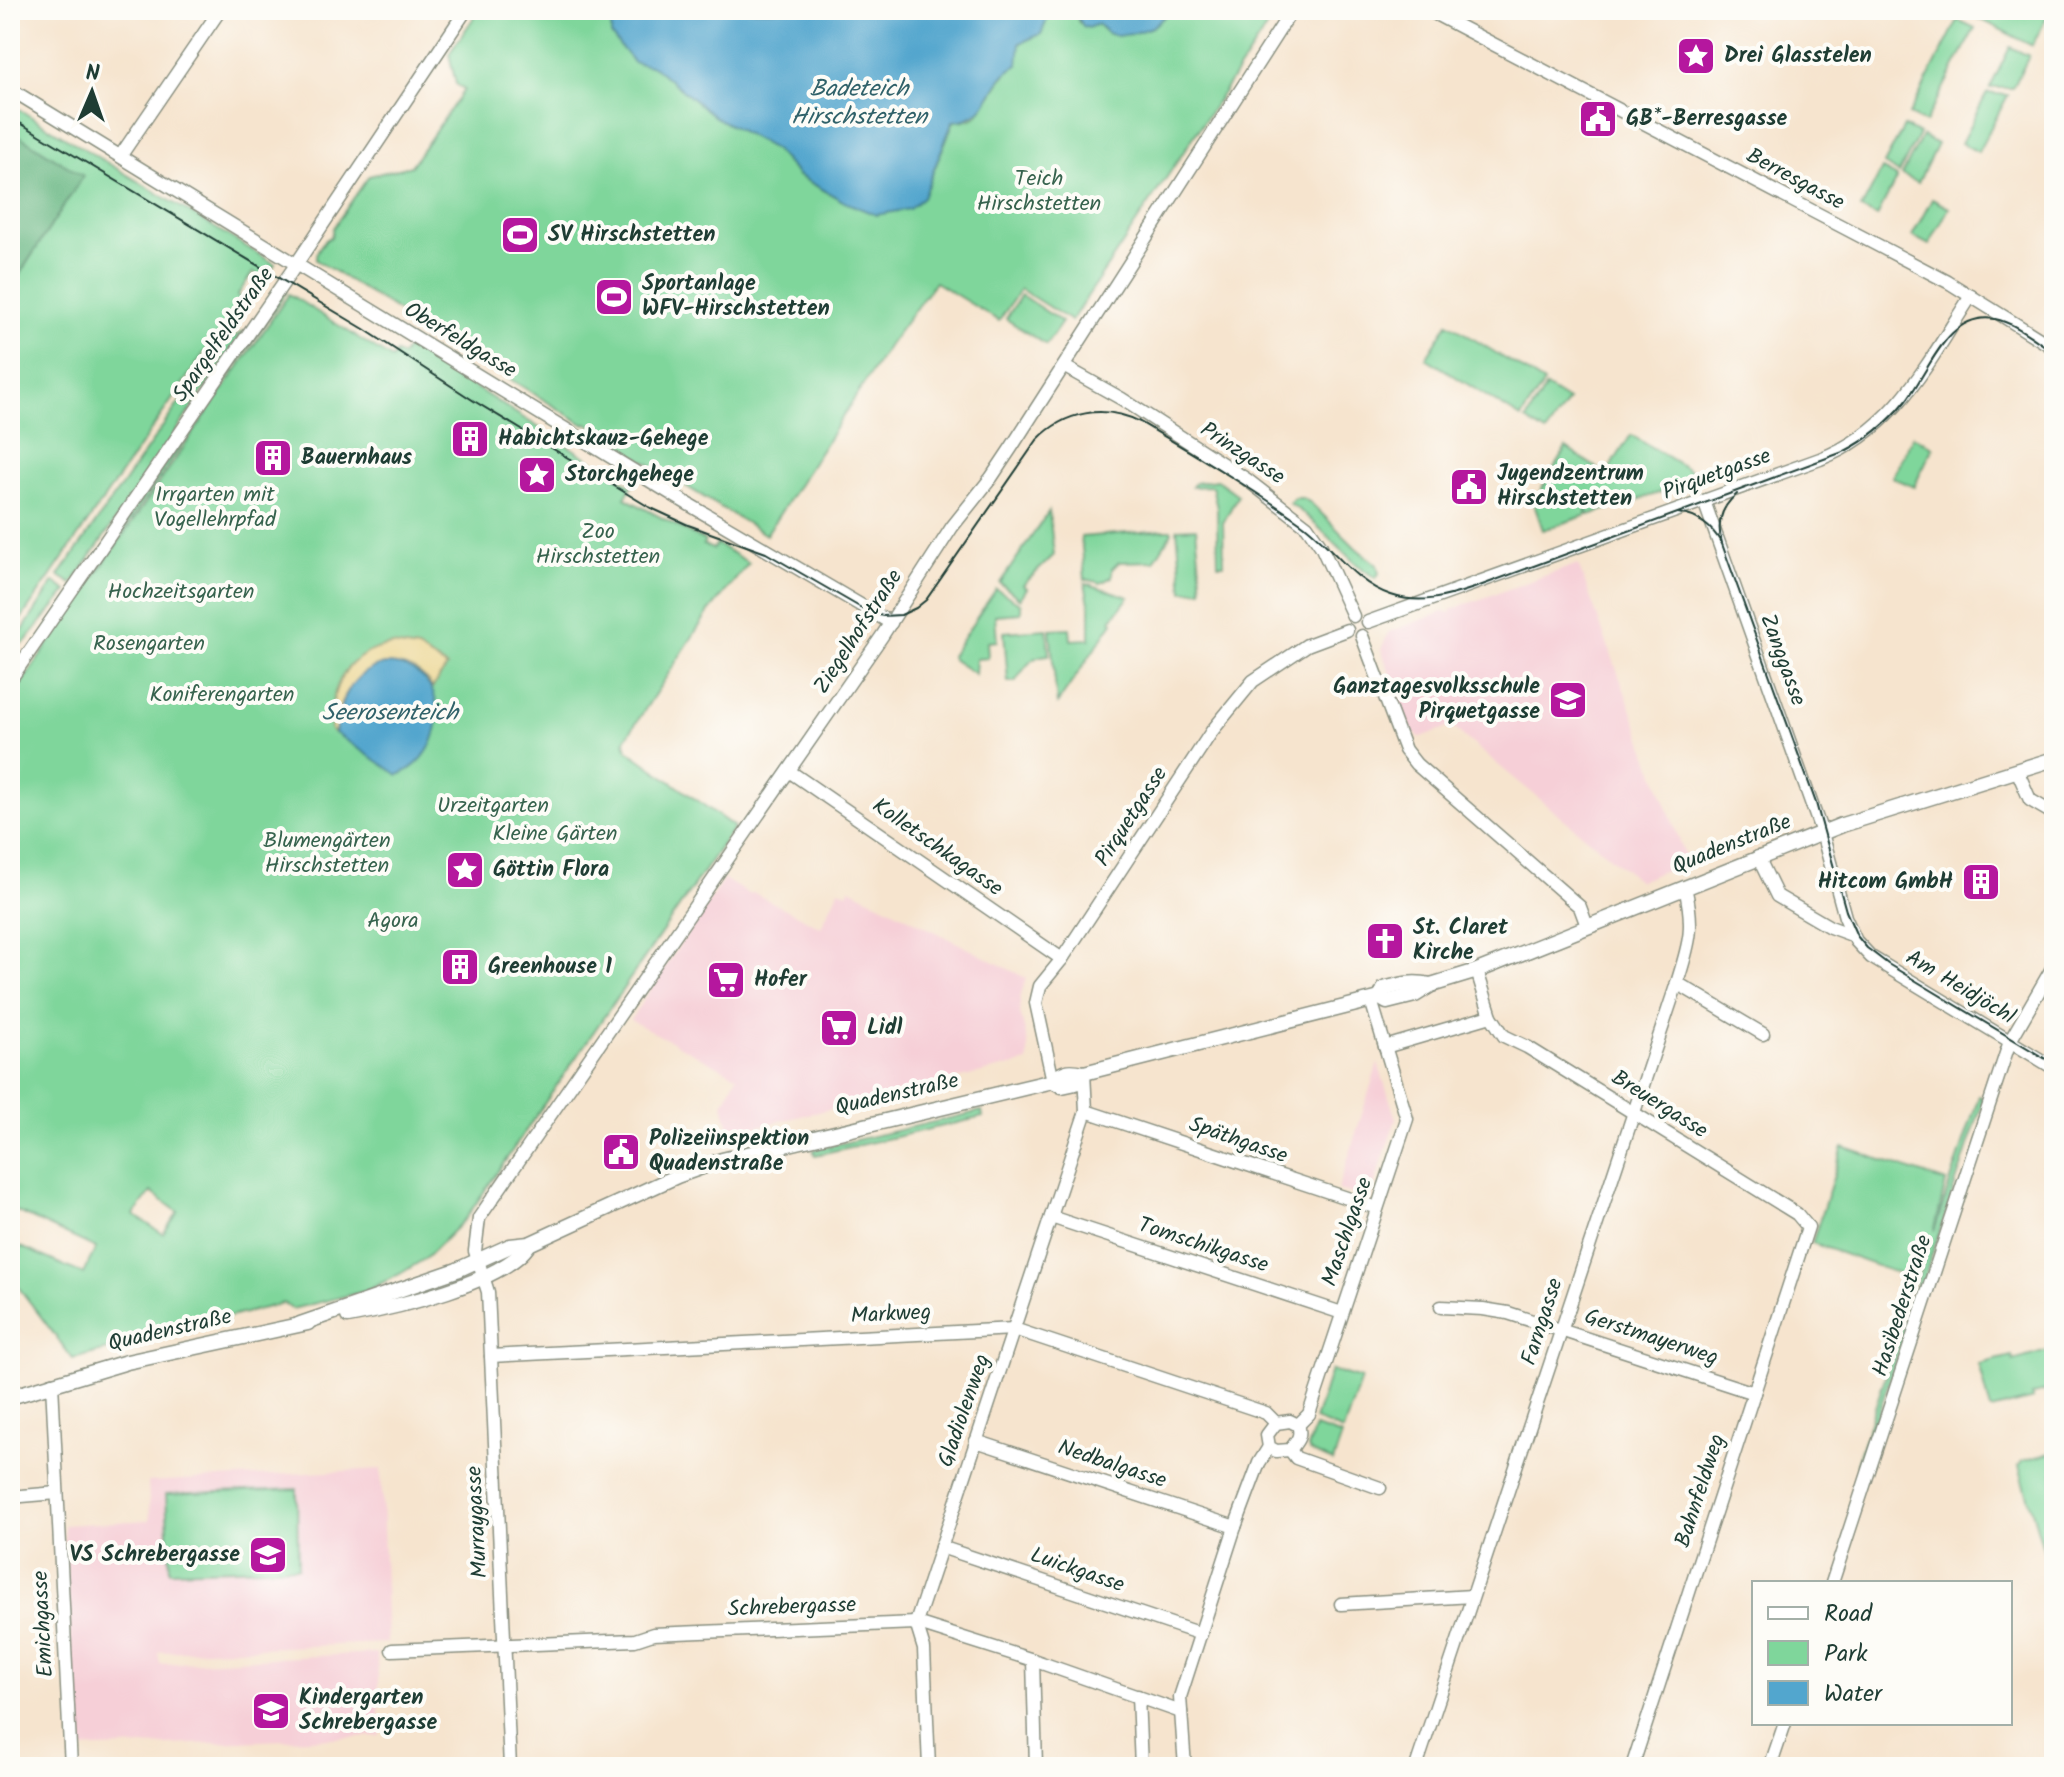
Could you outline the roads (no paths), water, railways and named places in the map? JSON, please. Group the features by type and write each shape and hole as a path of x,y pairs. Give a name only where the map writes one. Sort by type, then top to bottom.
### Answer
{"street":[{"path":"121,155 220,10"},
{"name":"Spargelfeldstraße","path":"10,680 261,316 466,10"},
{"name":"Ziegelhofstraße","path":"484,1275 475,1251 479,1218 891,623 952,527 991,478 1292,10"},
{"name":"Berresgasse","path":"1428,10 1971,296 2054,348"},
{"name":"Oberfeldgasse","path":"10,89 683,501 891,623"},
{"name":"Pirquetgasse","path":"1368,622 1833,454 1871,431 1890,415 1911,390 1971,296"},
{"name":"Prinzgasse","path":"1065,367 1122,399 1246,479 1307,526 1321,546 1353,616"},
{"name":"Zanggasse","path":"1704,501 1822,833"},
{"path":"1353,616 1362,616 1368,622 1367,632 1362,636 1352,635 1347,630 1347,623 1353,616"},
{"name":"Pirquetgasse","path":"1053,1081 1036,1003 1040,986 1062,959 1212,731 1253,681 1307,645 1347,630"},
{"path":"1362,636 1405,750 1416,764 1580,907 1587,926"},
{"name":"Quadenstraße","path":"300,1324 510,1246 529,1244 677,1176 722,1160 1053,1081 1062,1086 1076,1083 1084,1073 1376,999 1387,1002 1415,995 1431,985 1477,971 1822,833 2054,759"},
{"path":"2017,770 2030,800 2054,814"},
{"name":"Kolletschkagasse","path":"789,771 1062,959"},
{"name":"Am Heidjöchl","path":"1822,833 1852,935 1871,957 2054,1068"},
{"name":"Am Heidjöchl","path":"1758,857 1777,896 1830,927 1852,935"},
{"name":"Farngasse","path":"1416,1767 1691,939 1691,915 1685,887"},
{"name":"Hasibederstraße","path":"1833,1581 2010,1041 2054,965"},
{"path":"1385,1047 1491,1016 1477,971"},
{"path":"1677,983 1763,1034"},
{"name":"Maschlgasse","path":"1298,1425 1309,1414 1407,1119 1385,1047 1376,999"},
{"name":"Breuergasse","path":"1491,1016 1504,1036 1527,1047 1797,1214 1808,1227"},
{"name":"Gladiolenweg","path":"916,1623 1086,1111 1084,1073"},
{"name":"Späthgasse","path":"1086,1111 1377,1208"},
{"name":"Tomschikgasse","path":"1051,1217 1342,1313"},
{"name":"Bahnfeldweg","path":"1632,1767 1808,1227"},
{"name":"Quadenstraße","path":"10,1389 40,1382 52,1383 127,1362 300,1324 382,1310 444,1294 521,1257 529,1244"},
{"name":"Murraygasse","path":"484,1275 488,1292 510,1767"},
{"name":"Gerstmayerweg","path":"1441,1307 1508,1313 1754,1393"},
{"name":"Markweg","path":"491,1356 1014,1329 1266,1413 1276,1423"},
{"name":"Quadenstraße","path":"10,1397 44,1389 52,1383"},
{"name":"Emichgasse","path":"52,1383 71,1767"},
{"path":"1185,1767 1180,1697 1235,1527 1259,1463 1269,1447 1267,1435 1276,1423 1290,1421 1298,1425 1301,1432 1299,1439 1290,1450 1276,1451 1269,1447"},
{"name":"Nedbalgasse","path":"976,1441 1235,1527"},
{"path":"1290,1450 1296,1458 1380,1488"},
{"path":"10,1497 57,1493"},
{"name":"Luickgasse","path":"941,1547 1201,1634"},
{"path":"1341,1604 1472,1596"},
{"path":"916,1623 924,1649 929,1767"},
{"name":"Schrebergasse","path":"392,1650 635,1640 653,1634 916,1623 1181,1712"},
{"path":"1033,1660 1036,1767"},
{"path":"1138,1696 1141,1767"},
{"path":"1770,1767 1784,1725"}],"water":[{"name":"Badeteich Hirschstetten","path":"612,10 1051,10 1041,34 1020,43 1018,65 1000,80 984,106 967,118 953,121 923,197 909,209 876,215 845,202 798,175 774,149 715,117 654,67 633,62 611,35"},
{"path":"1066,10 1172,10 1152,27 1117,36 1107,33 1098,24 1088,28 1083,26 1074,11 1069,13"},
{"name":"Seerosenteich","path":"385,664 408,668 424,679 434,695 438,713 436,732 428,750 416,765 398,775 335,733 344,700 355,681 373,668"}],"tram line":[{"path":"10,117 364,329 474,401 649,507 688,525 766,553 870,613 883,616 901,615 926,600 1037,440 1060,422 1086,413 1113,413 1140,422 1301,523 1365,582 1391,595 1423,600 1474,588 1843,452 1869,436 1898,410 1941,346 1964,324 1978,319 2003,321 2054,352"},
{"path":"1722,543 1721,516 1737,494"},
{"path":"1678,513 1704,523 1722,544 1816,803 1846,911 1857,936 1888,964 2054,1064"}],"place":[{"name":"Drei Glasstelen","path":"1696,56"},
{"name":"GB*-Berresgasse","path":"1598,119"},
{"name":"SV Hirschstetten","path":"520,235"},
{"name":"Sportanlage WFV-Hirschstetten","path":"614,297"},
{"name":"Habichtskauz-Gehege","path":"470,439"},
{"name":"Bauernhaus","path":"273,458"},
{"name":"Storchgehege","path":"537,475"},
{"name":"Jugendzentrum Hirschstetten","path":"1469,487"},
{"name":"Ganztagesvolksschule Pirquetgasse","path":"1568,700"},
{"name":"Göttin Flora","path":"465,870"},
{"name":"Hitcom GmbH","path":"1981,882"},
{"name":"St. Claret Kirche","path":"1385,941"},
{"name":"Greenhouse 1","path":"460,967"},
{"name":"Hofer","path":"726,980"},
{"name":"Lidl","path":"839,1028"},
{"name":"Polizeiinspektion Quadenstraße","path":"621,1152"},
{"name":"VS Schrebergasse","path":"268,1555"},
{"name":"Kindergarten Schrebergasse","path":"271,1711"}],"park label":[{"name":"Teich Hirschstetten","path":"1039,192"},
{"name":"Irrgarten mit Vogellehrpfad","path":"215,508"},
{"name":"Zoo Hirschstetten","path":"598,544"},
{"name":"Hochzeitsgarten","path":"181,592"},
{"name":"Rosengarten","path":"149,644"},
{"name":"Koniferengarten","path":"222,695"},
{"name":"Urzeitgarten","path":"493,806"},
{"name":"Kleine Gärten","path":"555,834"},
{"name":"Blumengärten Hirschstetten","path":"327,854"},
{"name":"Agora","path":"393,921"}]}
